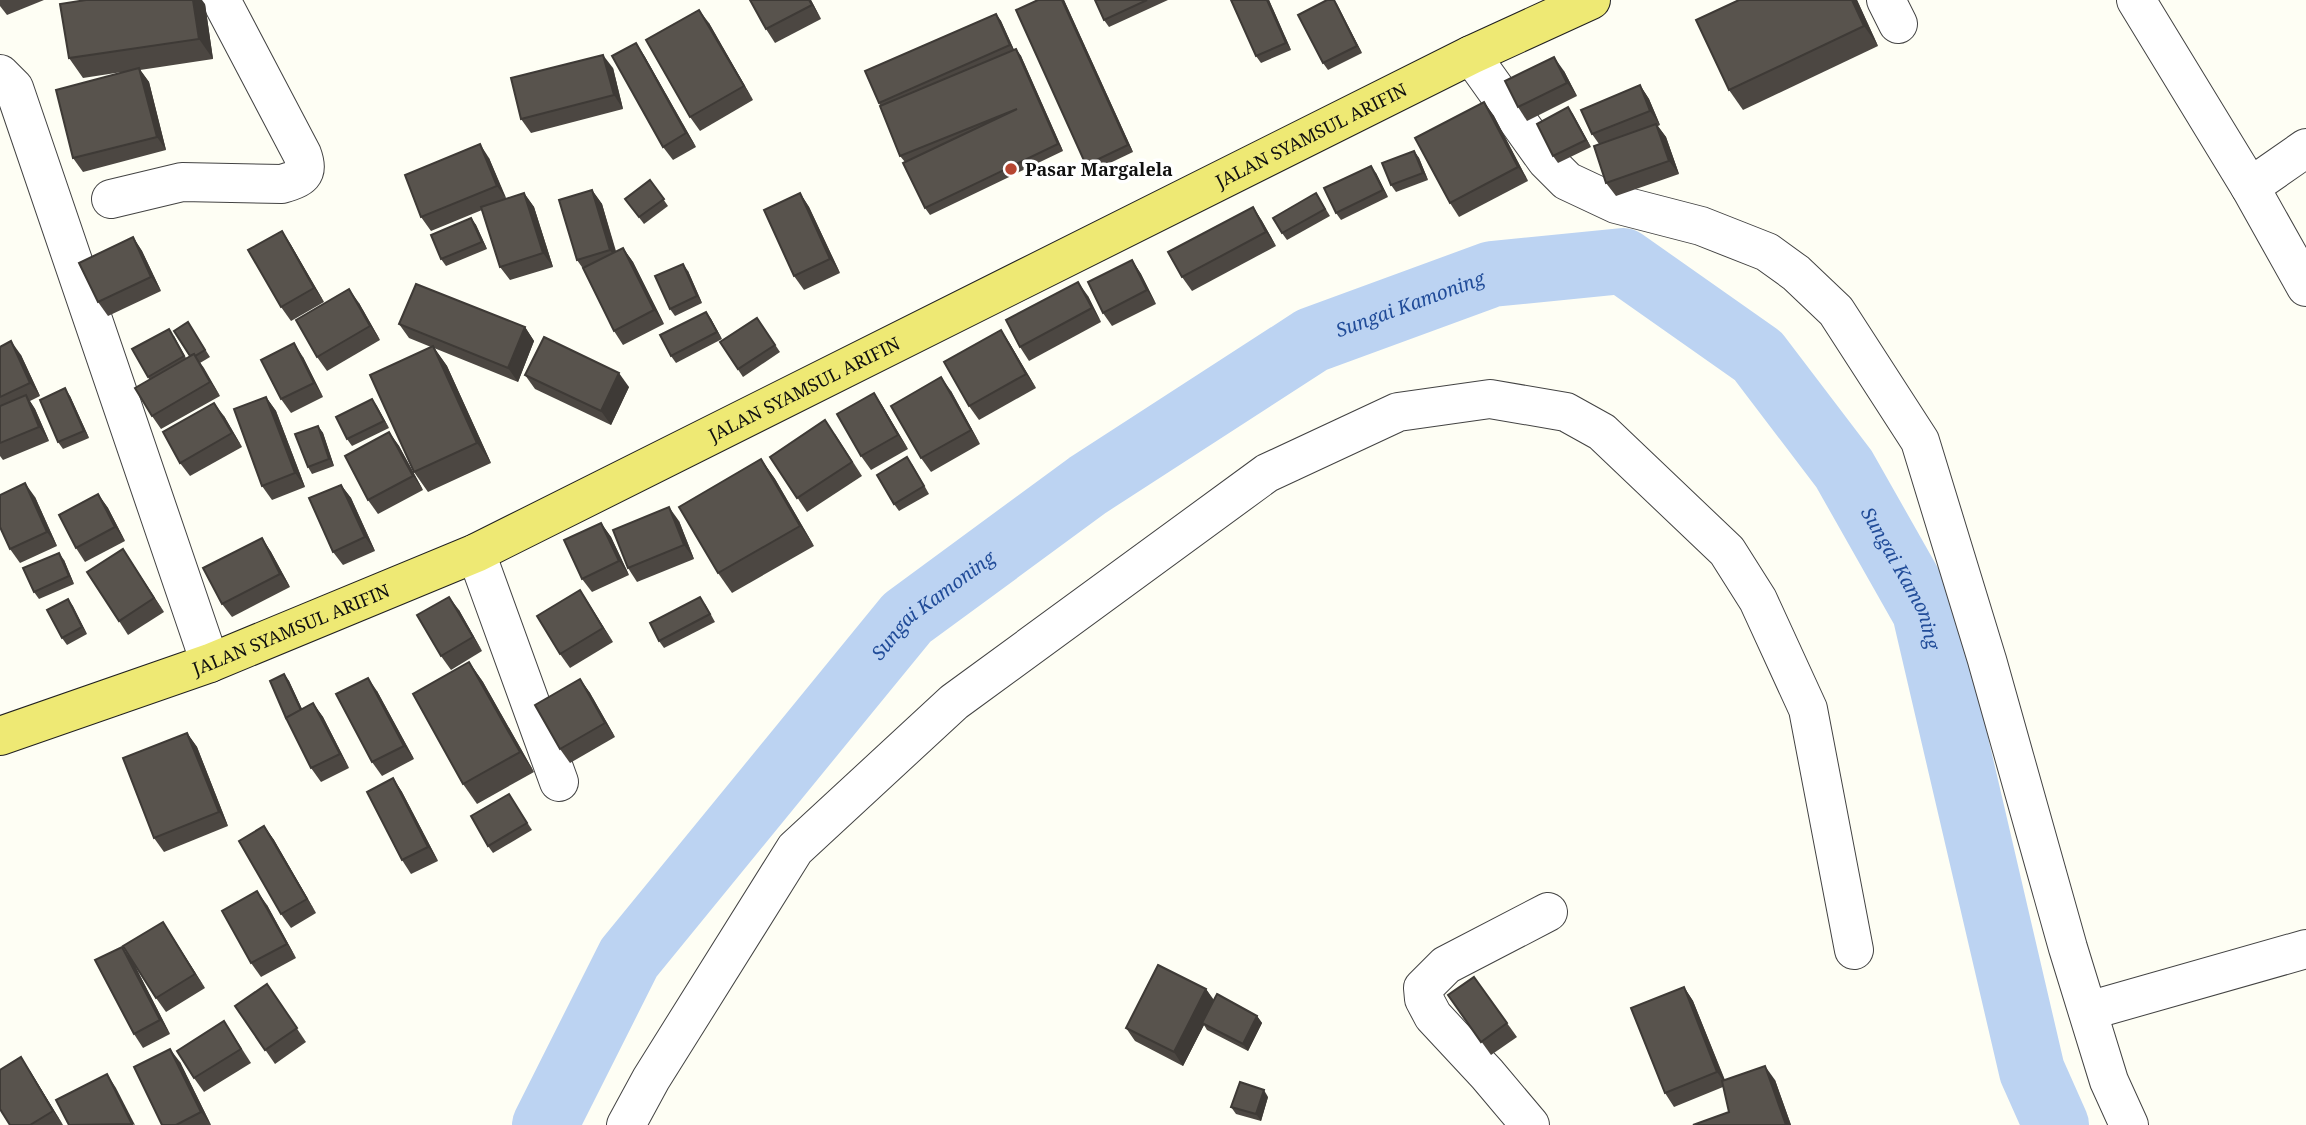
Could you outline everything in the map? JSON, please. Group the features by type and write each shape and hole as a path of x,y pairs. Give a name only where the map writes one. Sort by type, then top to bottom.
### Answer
{"main road":[{"name":"JALAN SYAMSUL ARIFIN","path":"0,736 210,663 477,553 1471,55 1591,0"}],"street":[{"path":"111,199 182,182 282,184 297,179 304,173 306,165 302,154 221,0"},
{"path":"2136,0 2250,187 2306,287"},
{"path":"1471,55 1546,160 1567,181 1616,204 1701,226 1767,252 1796,273 1836,311 1920,441 1987,660 2109,1081 2129,1125"},
{"path":"0,74 14,88 210,663"},
{"path":"2250,187 2306,148"},
{"path":"626,1125 650,1079 795,849 954,702 1267,473 1398,412 1490,399 1566,412 1602,432 1727,551 1758,600 1808,709 1854,950"},
{"path":"477,553 559,782"},
{"path":"1530,1125 1433,1016 1424,999 1423,988 1446,965 1548,912"},
{"path":"2088,1012 2306,950"}],"building":[{"path":"86,0 193,0 199,39 69,58 60,4"},
{"path":"750,0 809,0 812,5 766,29"},
{"path":"1038,0 1062,0 1128,145 1086,165 1016,10"},
{"path":"1095,0 1147,0 1104,20"},
{"path":"1231,0 1267,0 1286,43 1256,56"},
{"path":"1327,0 1334,0 1357,46 1323,63 1298,15"},
{"path":"1739,0 1852,0 1864,26 1729,90 1696,20"},
{"path":"699,10 744,86 690,117 646,40"},
{"path":"996,14 1010,45 879,103 865,71"},
{"path":"636,43 686,133 663,147 612,56"},
{"path":"1016,49 1058,144 925,208 903,163 1017,109 900,156 880,106"},
{"path":"603,55 614,95 521,119 511,78"},
{"path":"1554,57 1567,83 1518,107 1505,81"},
{"path":"139,68 157,137 73,158 56,90"},
{"path":"1640,85 1650,111 1592,134 1581,110"},
{"path":"1484,102 1518,167 1450,203 1415,138"},
{"path":"1568,107 1586,140 1553,156 1537,124"},
{"path":"1656,124 1669,161 1606,183 1594,146"},
{"path":"480,144 497,186 421,217 405,175"},
{"path":"1414,151 1423,173 1391,185 1382,163"},
{"path":"1371,166 1383,190 1336,213 1324,188"},
{"path":"650,180 664,199 639,217 625,199"},
{"path":"592,190 610,250 577,260 559,200"},
{"path":"524,193 543,253 500,267 481,207"},
{"path":"800,193 830,259 794,276 764,210"},
{"path":"1316,193 1325,209 1282,233 1273,218"},
{"path":"1253,207 1266,232 1182,277 1168,252"},
{"path":"471,218 482,242 441,259 431,235"},
{"path":"282,231 314,288 281,307 248,250"},
{"path":"133,237 151,277 98,302 79,263"},
{"path":"623,248 654,310 614,331 583,268"},
{"path":"1132,260 1147,290 1103,313 1088,282"},
{"path":"683,264 697,296 670,309 655,276"},
{"path":"1078,282 1092,308 1020,347 1006,320"},
{"path":"416,284 525,327 508,368 399,324"},
{"path":"349,289 370,326 317,357 296,320"},
{"path":"706,312 717,332 671,356 660,335"},
{"path":"757,318 775,345 738,369 720,342"},
{"path":"188,322 205,350 195,356 190,356 174,331"},
{"path":"169,329 184,356 148,377 132,349"},
{"path":"1001,330 1026,374 969,406 944,362"},
{"path":"544,337 619,373 601,411 525,375"},
{"path":"11,341 30,383 0,397 0,347"},
{"path":"294,343 314,383 281,399 261,360"},
{"path":"433,346 477,443 414,472 370,375"},
{"path":"194,354 210,382 152,416 135,388"},
{"path":"941,377 971,430 921,458 891,406"},
{"path":"65,388 84,431 58,442 40,400"},
{"path":"874,393 898,435 861,456 837,414"},
{"path":"26,395 39,427 0,443 0,406"},
{"path":"266,397 295,473 262,486 234,409"},
{"path":"372,399 384,421 347,439 336,417"},
{"path":"214,403 232,433 180,463 163,432"},
{"path":"825,420 852,462 797,498 770,457"},
{"path":"318,426 329,459 308,467 295,434"},
{"path":"389,432 413,476 368,500 345,456"},
{"path":"907,457 924,486 894,504 877,475"},
{"path":"761,459 800,526 718,573 679,507"},
{"path":"25,483 47,532 10,549 0,527 0,495"},
{"path":"341,485 365,537 333,552 309,498"},
{"path":"98,494 115,527 76,548 59,515"},
{"path":"669,507 684,545 628,568 613,530"},
{"path":"601,523 619,561 582,579 564,540"},
{"path":"262,538 280,574 222,604 203,568"},
{"path":"123,549 154,598 119,621 87,572"},
{"path":"59,553 69,576 34,592 23,568"},
{"path":"580,590 603,628 560,654 537,616"},
{"path":"449,597 473,637 441,656 417,615"},
{"path":"700,597 710,614 659,641 650,623"},
{"path":"68,599 82,627 62,638 47,610"},
{"path":"469,662 520,752 463,784 413,694"},
{"path":"284,674 301,710 286,718 270,681"},
{"path":"368,678 404,746 372,762 336,694"},
{"path":"580,679 605,723 560,749 535,705"},
{"path":"313,703 340,754 311,768 286,718"},
{"path":"187,733 219,812 154,838 123,758"},
{"path":"393,778 428,847 402,860 367,792"},
{"path":"509,794 527,823 488,846 471,816"},
{"path":"264,826 307,899 281,914 239,841"},
{"path":"257,891 287,944 251,963 222,911"},
{"path":"163,922 195,974 156,998 123,946"},
{"path":"122,947 160,1020 134,1034 95,960"},
{"path":"1158,965 1206,989 1174,1052 1126,1028"},
{"path":"1474,977 1507,1023 1481,1042 1448,995"},
{"path":"267,984 297,1028 265,1050 235,1006"},
{"path":"1684,987 1717,1072 1665,1093 1631,1008"},
{"path":"1217,994 1257,1016 1243,1044 1202,1023"},
{"path":"224,1021 241,1049 194,1078 177,1051"},
{"path":"170,1049 201,1112 176,1125 162,1125 134,1067"},
{"path":"21,1057 53,1111 30,1125 10,1125 0,1109 0,1070"},
{"path":"1765,1066 1786,1125 1693,1125 1729,1112 1722,1081"},
{"path":"107,1074 132,1124 69,1125 56,1100"},
{"path":"1240,1082 1264,1090 1256,1114 1231,1107"}],"waterway":[{"name":"Sungai Kamoning","path":"545,1125 629,958 907,618 1088,485 1312,340 1492,274 1623,261 1758,356 1844,469 1925,612 2032,1071 2056,1125"}],"place":[{"name":"Pasar Margalela","path":"1011,169"}]}
